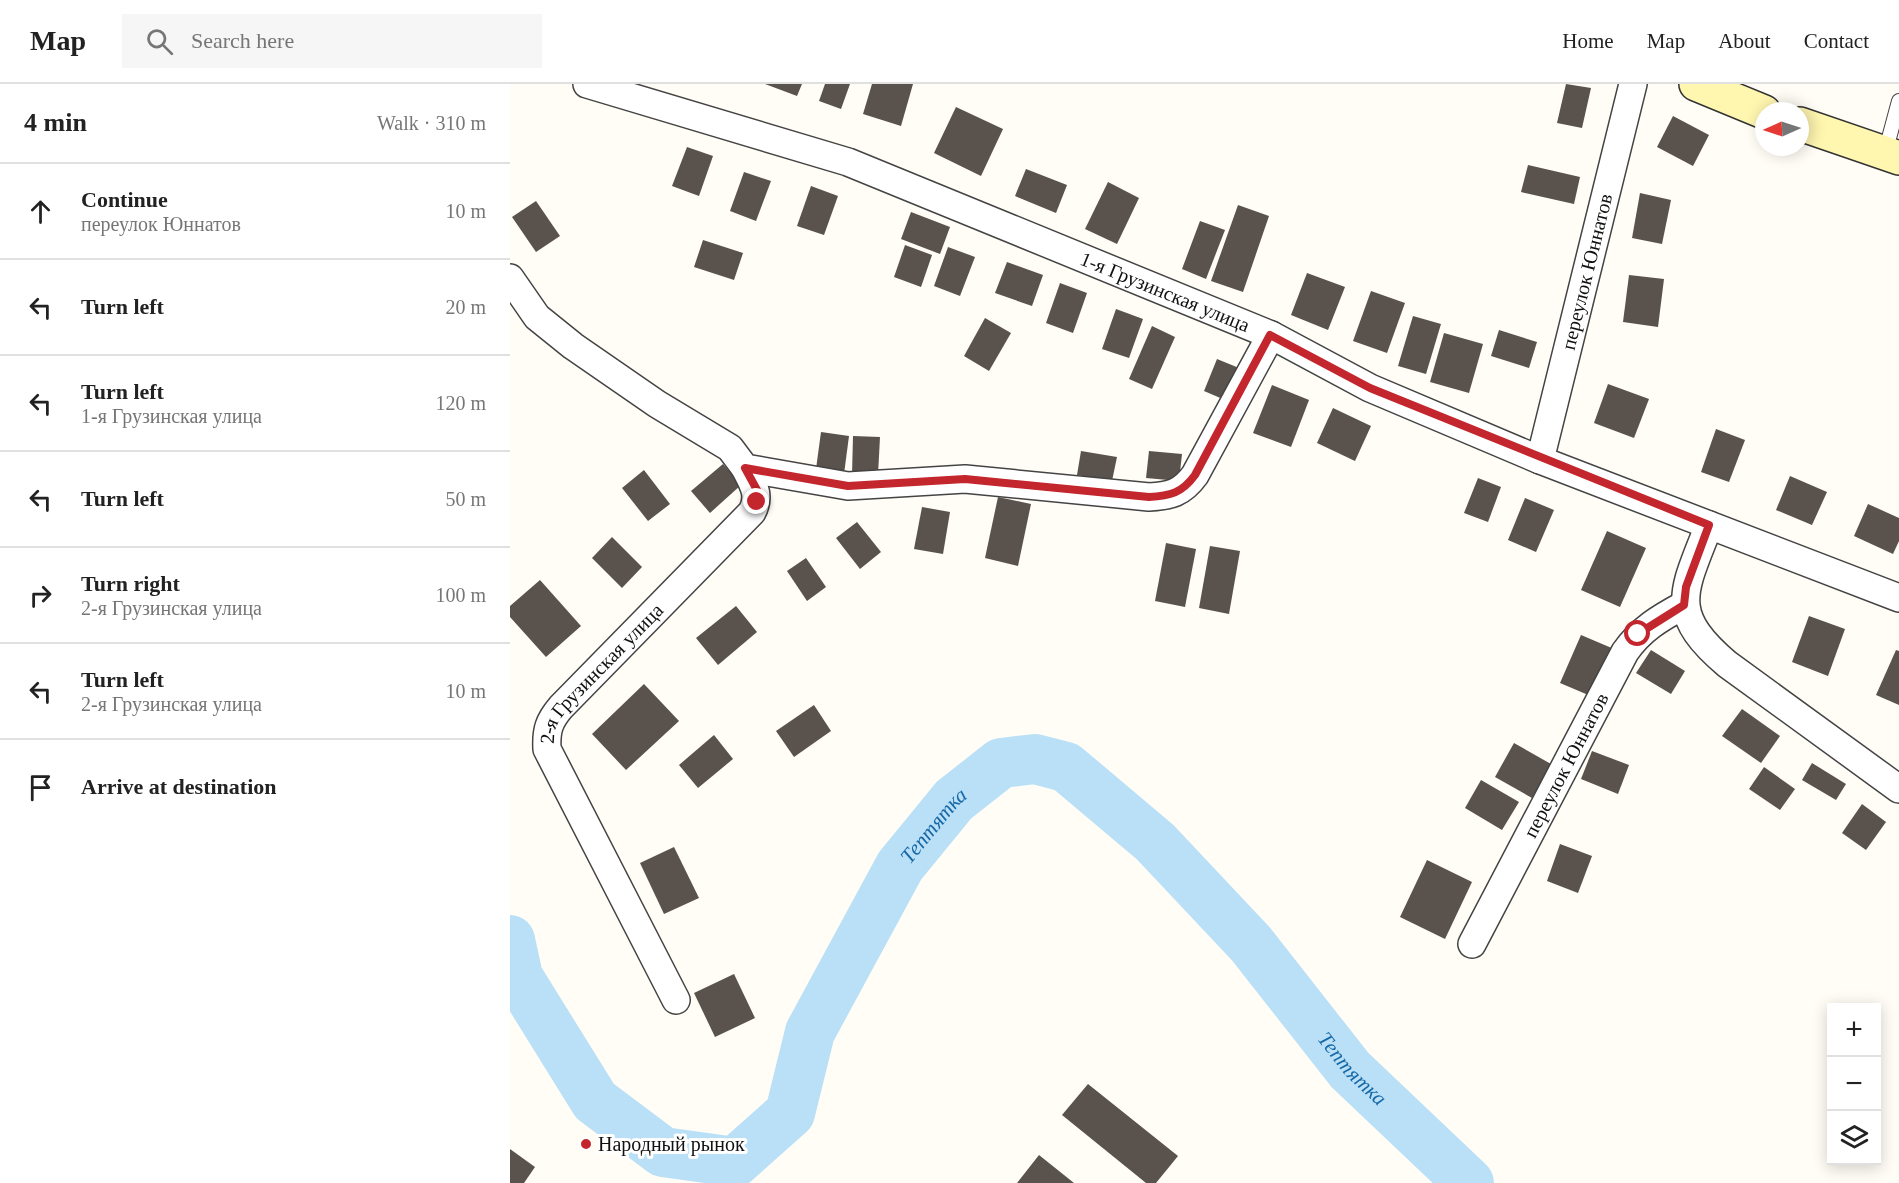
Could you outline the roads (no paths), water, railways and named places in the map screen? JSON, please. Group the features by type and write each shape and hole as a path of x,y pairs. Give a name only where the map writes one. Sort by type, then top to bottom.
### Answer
{"main road":[{"path":"1696,84 1755,108"},
{"path":"1809,127 1892,156"}],"street":[{"name":"1-я Грузинская улица","path":"587,84 848,162 1270,335 1370,388 1540,459 1899,597"},
{"name":"переулок Юннатов","path":"1540,459 1633,84"},
{"name":"2-я Грузинская улица","path":"510,278 537,317 573,346 657,404 730,448 745,468 757,490 757,502 752,512 549,720 546,736 547,748 676,1000"},
{"path":"745,468 848,486 965,479 1149,497 1169,496 1186,488 1270,335"},
{"path":"1709,525 1686,587 1684,605 1691,628 1709,649 1899,789"},
{"name":"переулок Юннатов","path":"1472,944 1625,652 1638,634 1651,623 1684,605"}],"lane":[{"path":"1892,156 1899,101"}],"waterway":[{"name":"Тептятка","path":"510,940 518,977 595,1101 663,1152 735,1162 790,1113 810,1032 900,866 954,800 1001,763 1035,759 1066,767 1155,842 1251,944 1350,1070 1469,1183"}],"place":[{"name":"Народный рынок","path":"586,1144"}]}
